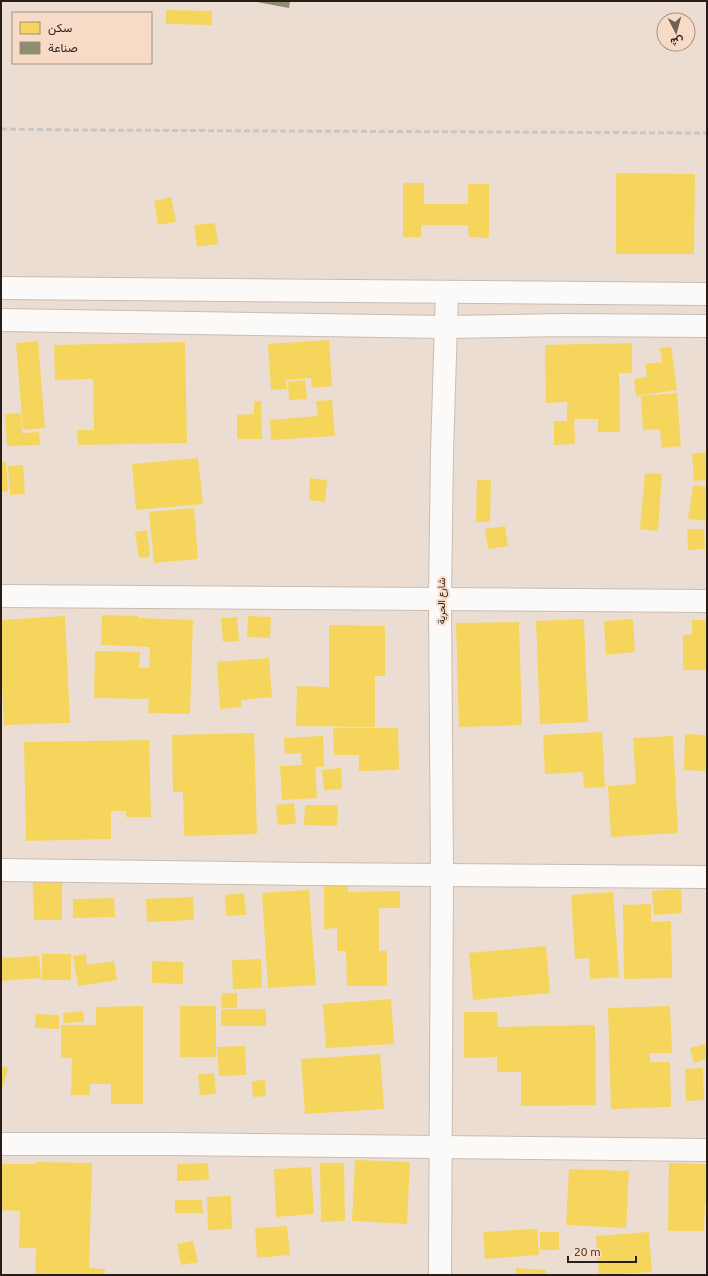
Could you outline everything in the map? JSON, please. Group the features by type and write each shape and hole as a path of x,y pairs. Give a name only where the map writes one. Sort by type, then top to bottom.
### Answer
{"street":[{"path":"1,288 707,294"},
{"name":"شارع الحرية","path":"440,1275 442,875 440,599 442,452 447,292"},
{"path":"1,320 446,327 563,325 707,326"},
{"path":"1,596 707,601"},
{"path":"1,870 442,875 707,876"},
{"path":"1,1144 707,1150"}],"building: سكن":[{"path":"166,10 212,11 212,25 166,24"},
{"path":"616,173 695,174 694,254 616,254"},
{"path":"403,183 424,183 424,204 468,204 468,184 489,184 489,238 469,237 468,225 421,225 421,237 403,237"},
{"path":"171,197 176,222 158,225 154,201"},
{"path":"215,223 218,244 197,247 194,225"},
{"path":"329,340 332,386 312,388 311,378 286,380 287,389 271,390 268,344"},
{"path":"38,341 45,428 23,430 16,343"},
{"path":"185,342 187,443 78,445 77,430 94,430 93,379 55,380 54,345"},
{"path":"632,343 632,373 619,373 620,432 598,432 598,419 574,419 575,444 554,445 554,421 567,421 567,402 546,403 545,345"},
{"path":"671,347 677,390 636,396 634,379 647,377 645,364 662,362 660,348"},
{"path":"305,380 307,399 289,400 288,382"},
{"path":"677,393 681,446 662,448 660,429 643,430 641,396"},
{"path":"332,400 335,436 271,440 270,420 318,416 316,401"},
{"path":"254,401 261,401 262,439 237,439 237,415 254,414"},
{"path":"21,413 22,433 39,432 40,445 7,446 5,414"},
{"path":"707,452 707,480 694,481 692,454"},
{"path":"198,458 203,504 136,510 132,464"},
{"path":"1,462 6,462 8,491 1,492"},
{"path":"23,465 25,494 10,495 8,466"},
{"path":"645,473 662,474 658,531 640,529"},
{"path":"310,478 327,480 325,502 309,500"},
{"path":"477,480 491,480 490,522 476,522"},
{"path":"693,485 707,487 707,521 688,519"},
{"path":"194,508 198,559 154,563 149,512"},
{"path":"505,526 508,546 488,549 485,529"},
{"path":"687,529 704,529 705,549 688,550"},
{"path":"147,530 150,557 139,558 135,532"},
{"path":"102,615 193,620 190,714 148,713 149,699 94,698 95,651 140,652 139,668 149,668 150,647 101,645"},
{"path":"65,616 70,723 4,725 1,663 1,620"},
{"path":"248,616 271,617 270,638 247,637"},
{"path":"237,617 239,641 223,642 221,618"},
{"path":"584,619 588,722 540,724 536,621"},
{"path":"633,619 635,652 606,655 604,621"},
{"path":"692,620 707,620 707,670 683,670 683,635 692,635"},
{"path":"519,622 522,725 459,727 456,623"},
{"path":"329,625 385,626 385,676 375,676 375,727 296,726 297,686 329,687"},
{"path":"269,658 272,697 241,700 242,707 220,709 217,662"},
{"path":"333,728 398,728 399,770 359,771 359,755 334,755"},
{"path":"602,732 605,787 584,788 583,772 545,774 543,735"},
{"path":"254,733 257,834 184,836 183,792 173,792 172,735"},
{"path":"685,734 707,735 707,771 684,770"},
{"path":"323,736 324,767 315,767 317,798 282,800 280,766 302,765 301,753 285,754 284,738"},
{"path":"673,736 678,833 611,837 608,786 636,784 633,738"},
{"path":"149,740 151,817 126,817 126,811 111,811 111,839 26,841 24,742"},
{"path":"341,768 342,789 324,790 322,770"},
{"path":"294,803 296,824 278,825 276,805"},
{"path":"305,805 338,805 337,826 304,825"},
{"path":"33,882 62,882 62,920 34,920"},
{"path":"324,884 348,884 348,892 400,891 400,908 379,908 379,951 387,951 387,986 347,986 346,951 337,951 337,928 324,929"},
{"path":"681,889 682,913 654,915 652,891"},
{"path":"309,890 316,985 268,988 262,893"},
{"path":"613,892 619,977 590,979 589,958 575,959 571,895"},
{"path":"244,893 246,915 226,916 225,895"},
{"path":"193,897 194,920 147,922 146,899"},
{"path":"114,898 115,917 73,918 73,899"},
{"path":"651,904 651,922 671,921 672,978 624,979 623,905"},
{"path":"546,946 550,993 473,1000 469,953"},
{"path":"42,954 71,954 71,980 42,980"},
{"path":"86,954 87,965 114,961 117,980 78,986 73,956"},
{"path":"39,956 41,978 1,981 1,958"},
{"path":"261,959 262,988 233,989 232,960"},
{"path":"152,961 183,962 183,984 152,983"},
{"path":"222,993 237,993 237,1008 221,1008"},
{"path":"391,999 394,1044 326,1048 323,1004"},
{"path":"143,1006 143,1104 111,1104 111,1084 90,1084 90,1095 71,1095 72,1058 61,1058 61,1025 96,1025 96,1007"},
{"path":"180,1006 216,1006 216,1057 180,1057"},
{"path":"670,1006 672,1053 650,1053 650,1062 670,1062 671,1107 611,1109 608,1008"},
{"path":"221,1009 266,1009 266,1026 221,1026"},
{"path":"83,1011 84,1022 64,1023 63,1013"},
{"path":"464,1012 497,1012 498,1027 595,1025 596,1105 521,1106 521,1072 497,1072 497,1057 464,1058"},
{"path":"36,1014 59,1015 59,1029 35,1028"},
{"path":"705,1044 707,1059 694,1063 690,1048"},
{"path":"245,1046 246,1075 219,1076 217,1047"},
{"path":"380,1054 384,1109 305,1114 301,1059"},
{"path":"1,1066 8,1068 1,1092"},
{"path":"703,1068 704,1100 686,1101 685,1069"},
{"path":"214,1073 216,1094 200,1095 198,1074"},
{"path":"265,1080 266,1096 253,1097 252,1081"},
{"path":"355,1160 410,1162 407,1224 352,1221"},
{"path":"35,1162 92,1163 89,1268 105,1269 104,1275 35,1275 36,1248 19,1248 20,1211 1,1210 1,1164 35,1164"},
{"path":"208,1163 209,1180 177,1181 177,1164"},
{"path":"320,1163 344,1163 345,1221 321,1222"},
{"path":"669,1163 707,1164 707,1203 705,1202 704,1231 668,1231"},
{"path":"311,1167 314,1214 276,1217 274,1169"},
{"path":"569,1169 629,1171 626,1228 566,1225"},
{"path":"231,1196 232,1229 208,1230 207,1197"},
{"path":"175,1200 202,1200 203,1213 175,1213"},
{"path":"287,1226 290,1255 257,1258 255,1228"},
{"path":"537,1229 539,1255 485,1259 483,1232"},
{"path":"540,1232 559,1232 559,1250 540,1250"},
{"path":"649,1232 652,1272 599,1275 596,1236"},
{"path":"193,1241 198,1262 181,1265 177,1244"},
{"path":"516,1268 546,1270 545,1275 516,1275"}],"building: صناعة":[{"path":"252,1 290,1 289,8"}],"railway":[{"path":"1,129 707,133"}]}
